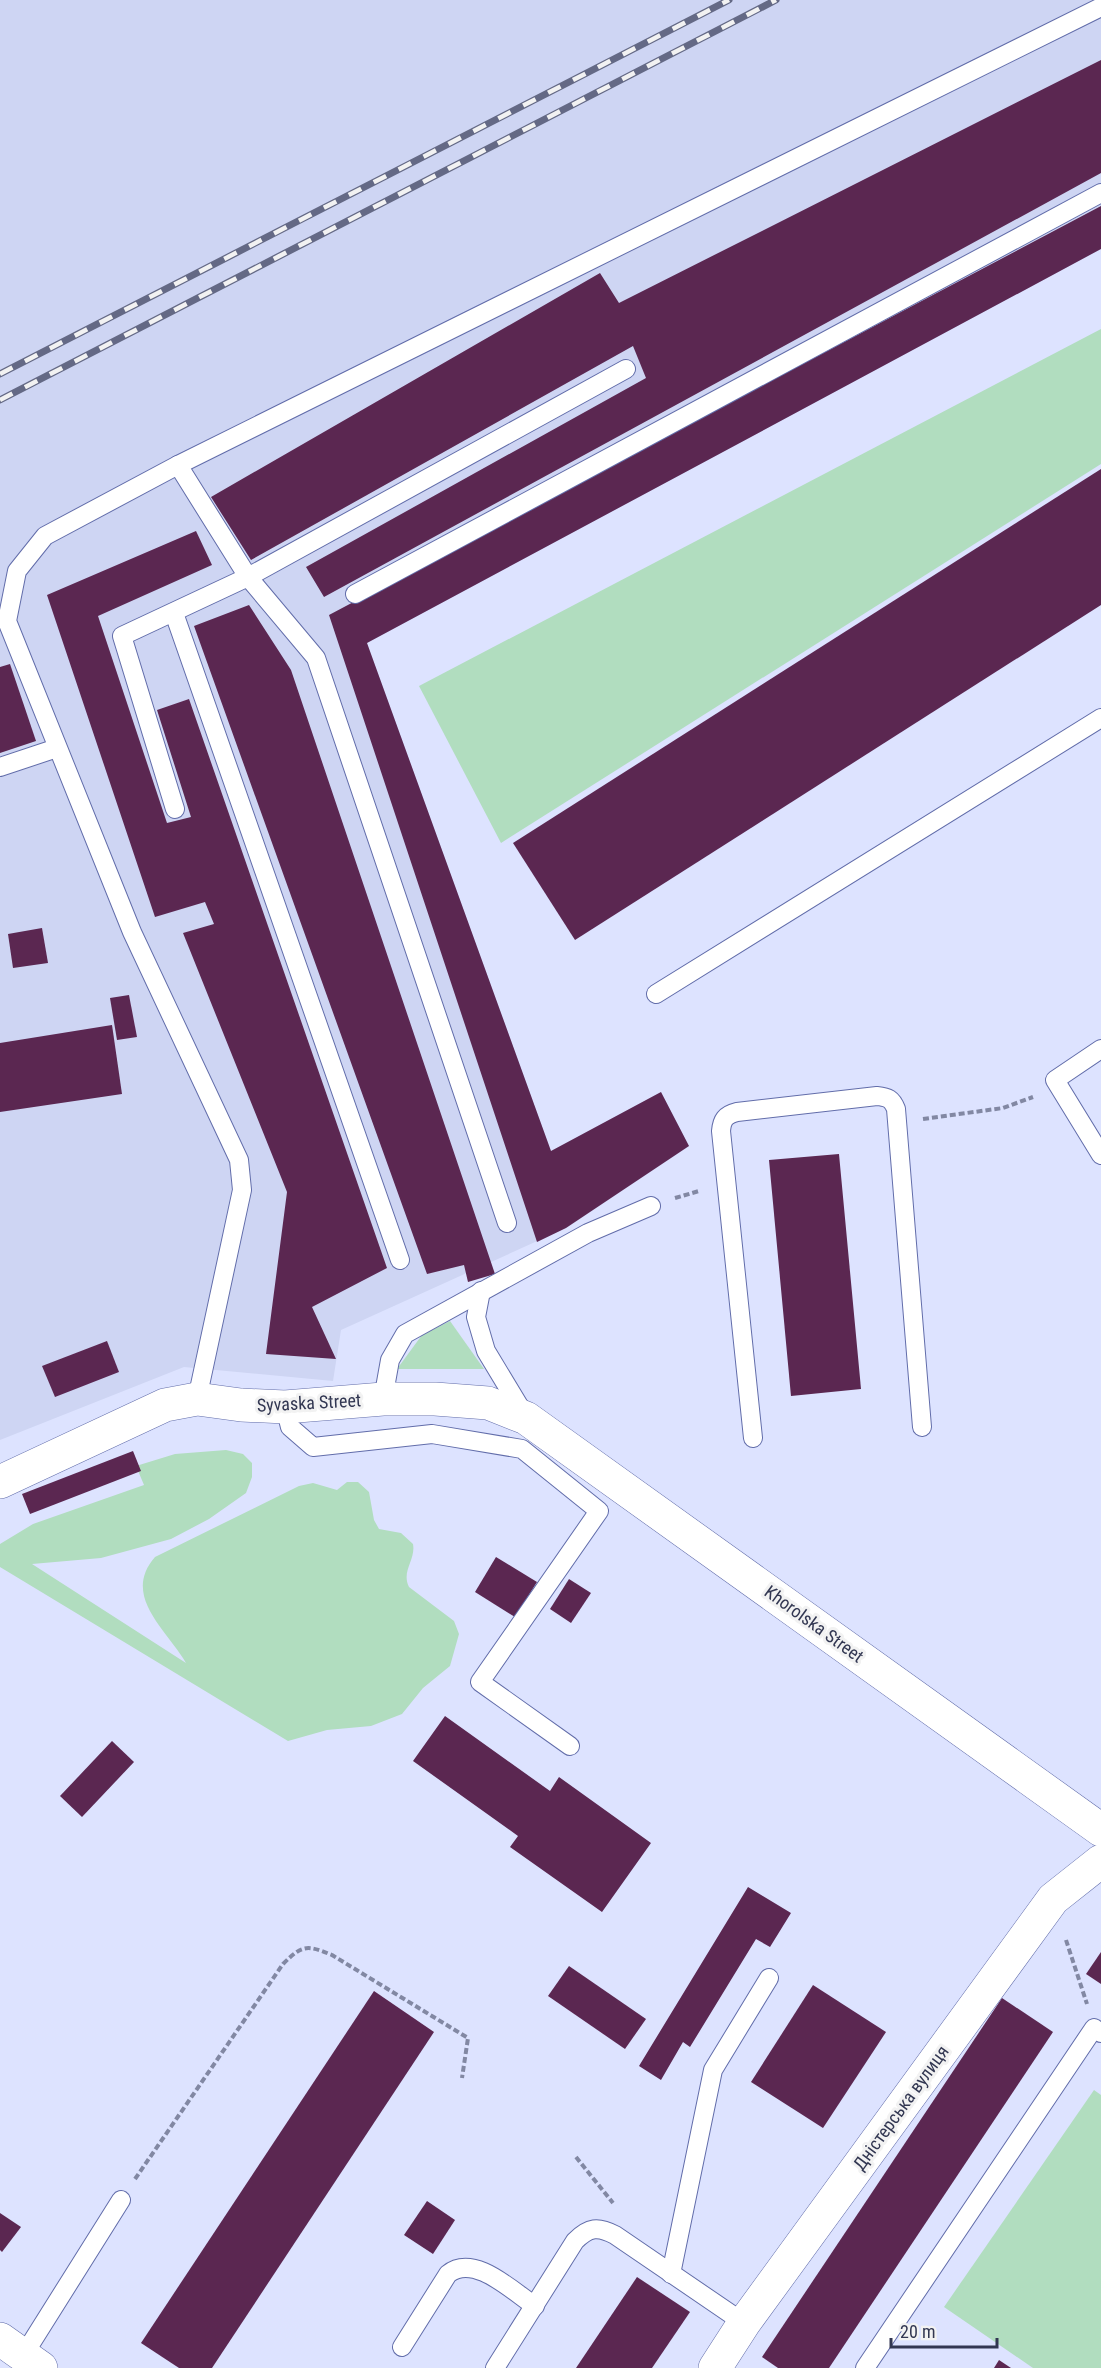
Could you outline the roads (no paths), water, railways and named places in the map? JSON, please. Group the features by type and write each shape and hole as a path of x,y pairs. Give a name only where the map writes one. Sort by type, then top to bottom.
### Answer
{"street":[{"name":"Syvaska Street","path":"0,1482 165,1405 197,1399 241,1406 285,1407 383,1399 488,1403 526,1418"},
{"name":"Khorolska Street","path":"526,1418 1101,1830"},
{"name":"Дністерська вулиця","path":"715,2368 744,2323 1053,1899 1101,1861"}],"lane":[{"path":"197,1399 242,1190 238,1160 132,932 3,623 17,571 45,536 178,465 1101,7"},
{"path":"355,594 1101,192"},
{"path":"175,809 122,636 248,577 626,369"},
{"path":"178,465 248,577 316,658 507,1222"},
{"path":"174,613 400,1260"},
{"path":"656,994 1101,718"},
{"path":"0,767 57,748"},
{"path":"1101,1049 1055,1080 1101,1155"},
{"path":"753,1438 726,1183 722,1121 728,1114 887,1096 893,1101 897,1122 922,1427"},
{"path":"383,1399 390,1360 405,1334 588,1233 651,1206"},
{"path":"481,1290 476,1317 486,1351 526,1418"},
{"path":"285,1407 290,1427 313,1447 432,1434 522,1449 599,1511 480,1682 570,1746"},
{"path":"671,2274 713,2070 769,1978"},
{"path":"865,2368 1098,2030"},
{"path":"21,2354 121,2200"},
{"path":"495,2368 575,2241 586,2230 601,2228 744,2323"},
{"path":"402,2347 448,2274 456,2267 467,2266 478,2269 535,2306"}],"railway":[{"path":"0,374 729,0"},
{"path":"0,400 776,0"}]}
